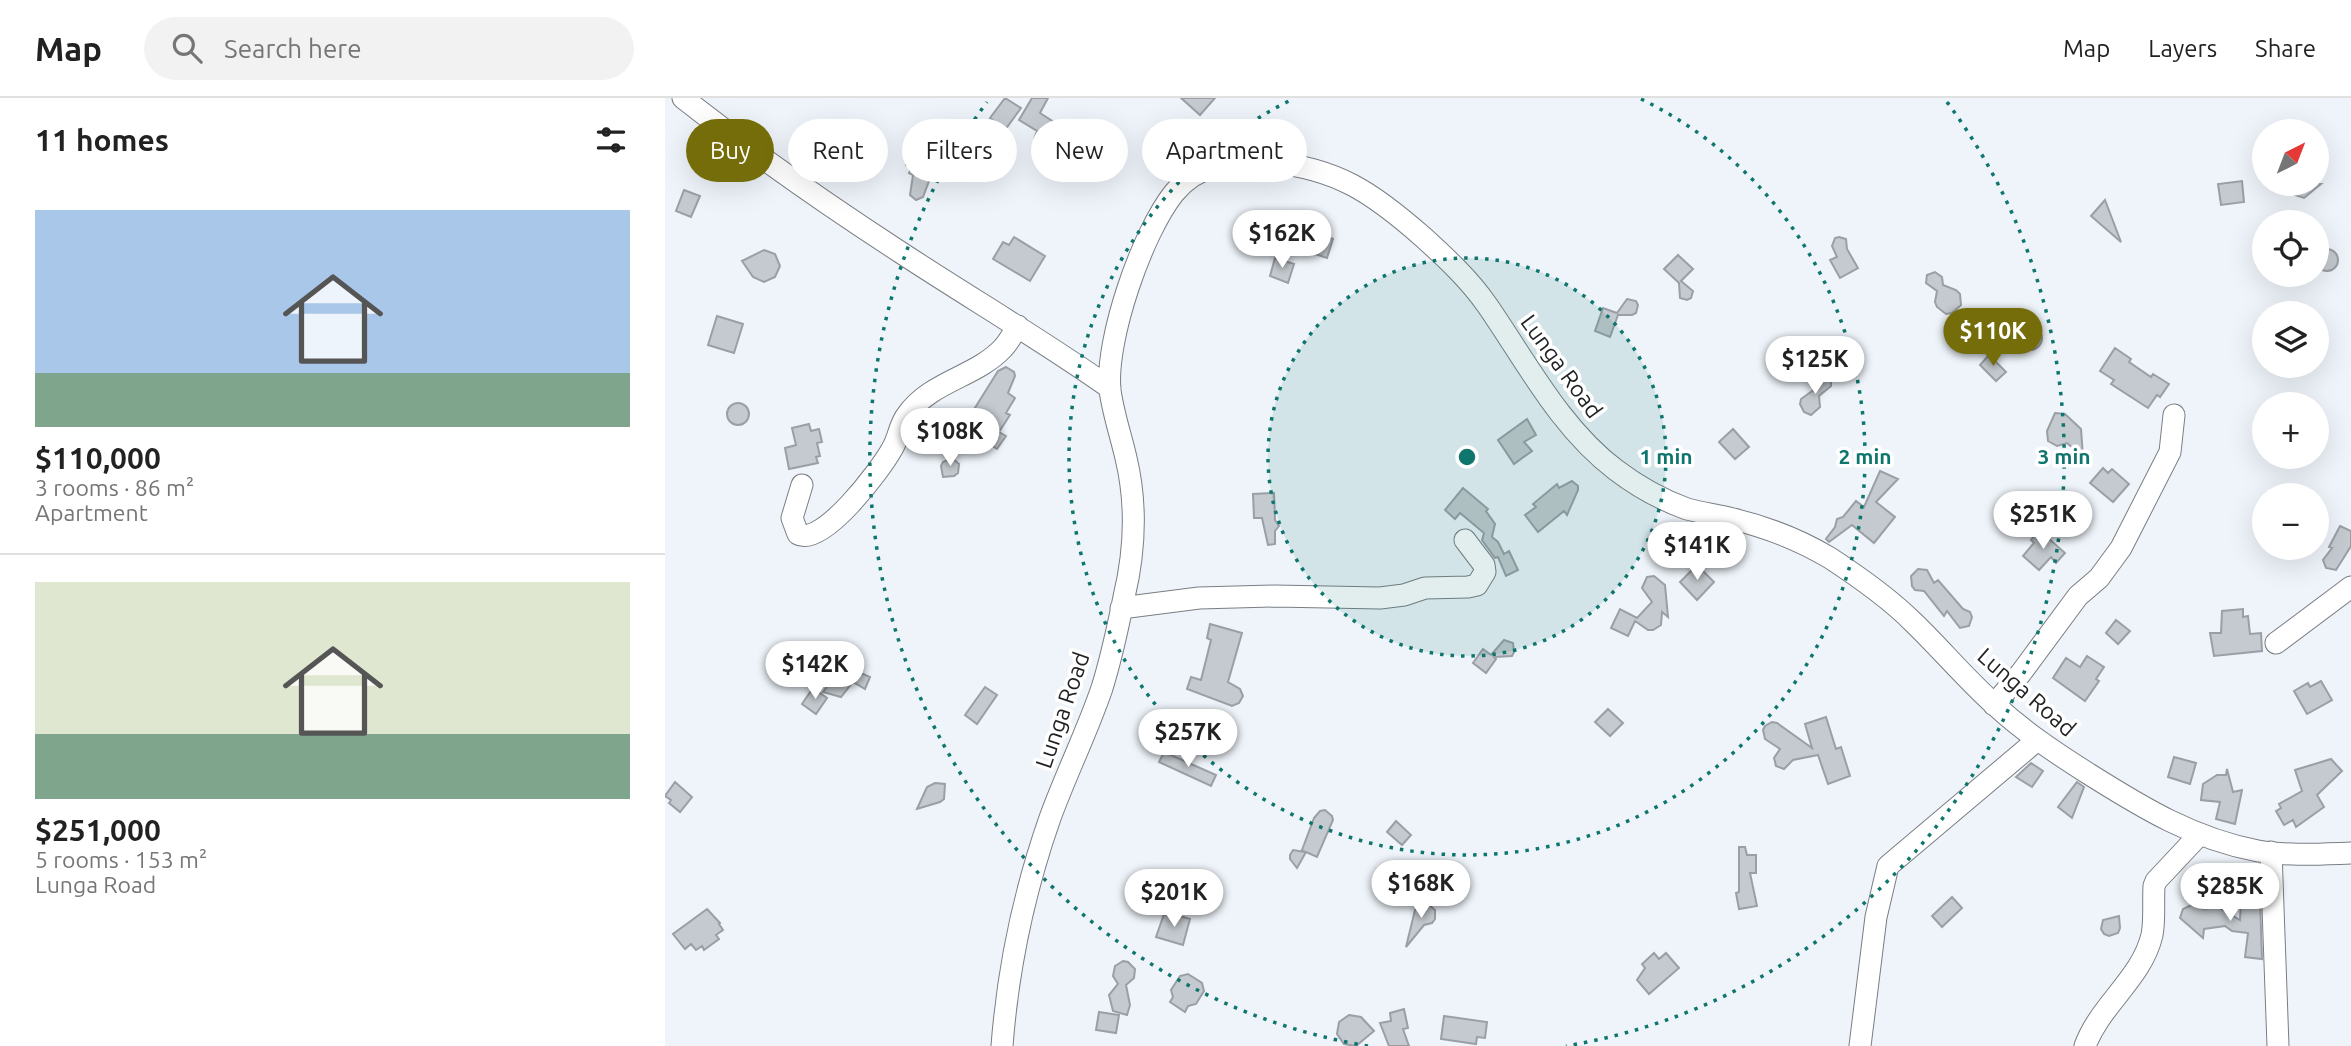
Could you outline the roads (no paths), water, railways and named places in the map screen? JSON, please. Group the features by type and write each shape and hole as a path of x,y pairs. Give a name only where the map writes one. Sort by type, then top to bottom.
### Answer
{"street":[{"path":"683,98 755,154 898,251 1018,326 1110,388"},
{"name":"Lunga Road","path":"1003,1046 1014,947 1032,874 1051,816 1103,685 1133,545 1134,504 1128,464 1110,388 1110,367 1133,269 1171,196 1188,178 1209,167 1234,161 1298,165 1328,173 1361,188 1392,210 1447,259 1482,298 1556,408 1611,466 1645,490 1686,508 1738,520 1810,546 1881,593 1994,705 2036,741 2163,820 2261,852 2316,855 2351,853"},
{"path":"802,485 792,518 798,534 807,537 826,526 853,500 892,449 909,412 940,385 972,370 995,355 1018,326"},
{"path":"1994,705 2078,596 2099,578 2121,548 2170,452 2174,415"},
{"path":"1121,608 1211,598 1380,598 1425,588 1468,587 1477,584 1485,572 1485,565 1465,540"},
{"path":"2276,643 2351,587"},
{"path":"1860,1046 1876,917 1888,866 2036,741"},
{"path":"2085,1046 2100,1017 2137,969 2146,952 2152,933 2156,881 2200,834"},
{"path":"2271,852 2278,1046"}]}
